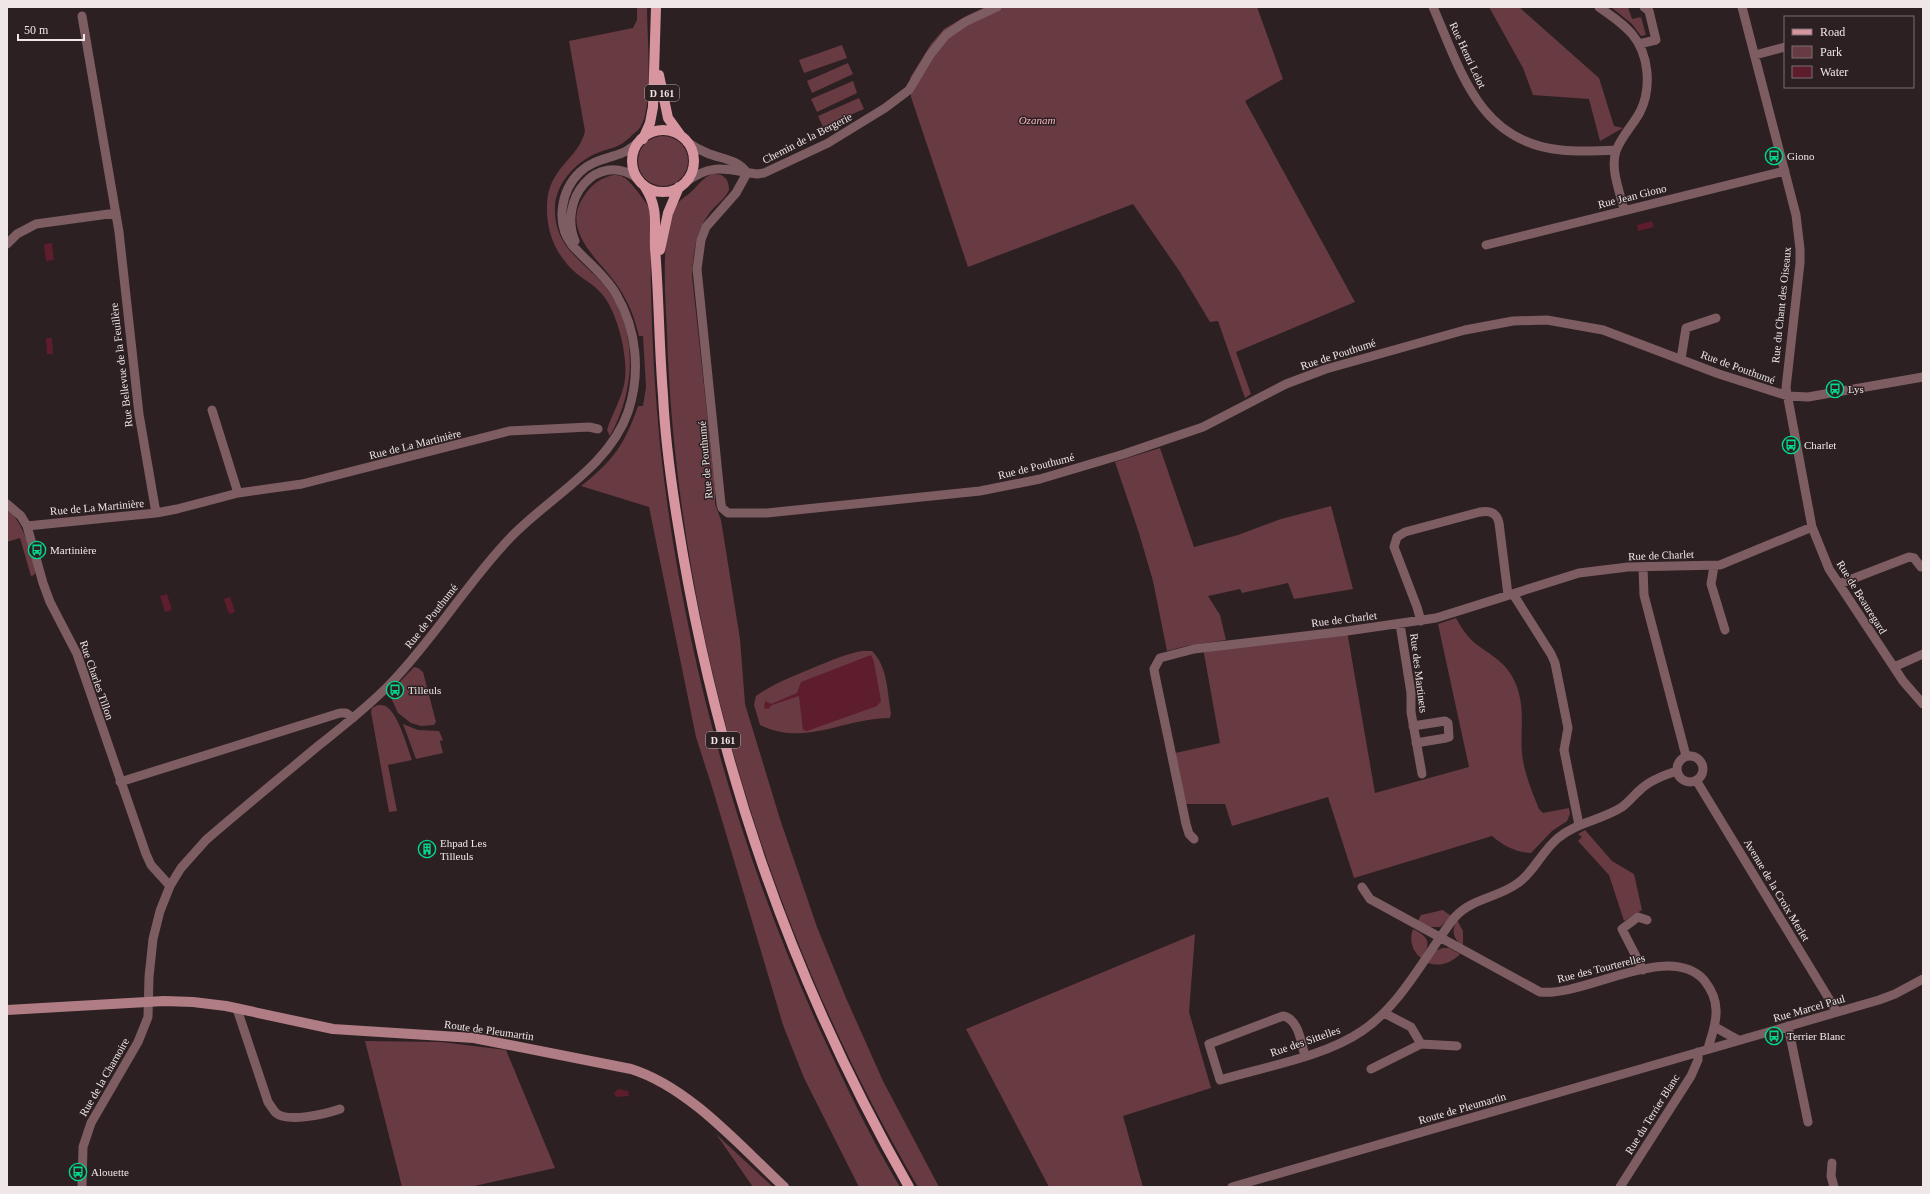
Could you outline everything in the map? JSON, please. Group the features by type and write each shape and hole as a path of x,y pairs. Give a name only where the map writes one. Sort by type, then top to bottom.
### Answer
{"main road":[{"name":"D 161","path":"641,141 652,112 656,44 656,7"},
{"name":"D 161","path":"656,44 665,108 669,121 685,140"},
{"path":"662,131 673,132 685,140 693,153 694,164 691,175 683,185 668,192 660,192 645,186 637,178 633,169 632,158 641,141 652,133 662,131"},
{"name":"D 161","path":"683,185 668,213 658,259 658,307 663,396 672,481 691,602 722,738 750,832 804,976 846,1069 909,1187"},
{"name":"D 161","path":"645,186 655,210 655,248 658,259"},
{"name":"Route de Pleumartin","path":"7,1010 193,1002 237,1009 333,1029 474,1038 599,1062 641,1072 663,1081 695,1105 784,1187"}],"street":[{"name":"Chemin de la Bergerie","path":"683,185 700,172 708,169 747,173 764,173 828,143 871,118 909,90 930,55 946,35 965,22 997,7"},
{"name":"Rue Henri Lelot","path":"1433,7 1470,90 1479,104 1502,128 1529,143 1543,147 1561,150 1616,150"},
{"path":"1599,7 1626,28 1639,44 1646,67 1646,95 1641,110 1616,150 1614,162 1624,210"},
{"path":"1639,44 1656,40 1649,11 1644,7"},
{"name":"Rue du Chant des Oiseaux","path":"1742,7 1796,215 1800,249 1786,376 1788,396"},
{"name":"Rue Bellevue de la Feuillère","path":"82,16 116,213 139,414 156,513"},
{"path":"1755,55 1784,47"},
{"path":"685,140 700,150 738,164 747,173"},
{"name":"Rue de Pouthumé","path":"149,1003 149,977 153,939 160,911 170,886 193,853 206,840 353,718 389,686 510,538 597,461 614,440 626,418 632,398 636,371 636,357 632,333 616,294 600,273 568,238 562,218 563,202 571,182 590,164 601,158 623,153 641,141"},
{"name":"Rue de Pouthumé","path":"579,251 572,232 570,219 574,201 581,188 595,175 607,170 623,171 637,178"},
{"name":"Rue Jean Giono","path":"1486,245 1785,171"},
{"name":"Rue de Pouthumé","path":"747,173 736,192 706,227 701,240 697,269 721,504 722,508 728,514 767,513 980,491 1040,479 1124,454 1202,427 1286,384 1326,369 1465,330 1525,320 1547,320 1594,328 1719,374 1788,396 1808,397 1923,377"},
{"path":"7,244 17,234 36,224 116,213"},
{"path":"1681,359 1685,329 1716,318"},
{"name":"Rue de Beauregard","path":"1788,396 1792,429 1812,527 1827,564 1894,667 1923,704"},
{"path":"212,410 238,493"},
{"name":"Rue de La Martinière","path":"27,526 177,510 238,493 302,484 509,431 584,427 598,429"},
{"name":"Rue Charles Tillon","path":"7,504 21,516 27,526 45,589 50,602 77,654 146,854 151,865 170,886"},
{"path":"1420,621 1417,607 1394,547 1397,537 1405,532 1480,512 1492,512 1497,517 1499,523 1511,595 1551,654 1555,663 1568,728 1564,750 1579,825"},
{"name":"Rue de Charlet","path":"1194,839 1189,834 1186,824 1154,669 1157,660 1168,655 1194,649 1420,621 1453,614 1572,575 1642,567 1714,566 1730,562 1812,527"},
{"path":"1839,584 1909,558 1914,558 1921,567"},
{"path":"1714,566 1712,584 1725,630"},
{"path":"1642,567 1644,595 1686,756"},
{"name":"Rue des Martinets","path":"1400,624 1413,726 1422,774"},
{"path":"1894,667 1923,654"},
{"path":"120,782 340,713 346,713 353,718"},
{"name":"Rue des Martinets","path":"1413,726 1444,721 1448,723 1450,733 1448,738 1416,743"},
{"path":"1686,756 1695,757 1701,763 1702,773 1696,780 1689,782 1678,775 1677,770 1679,762 1686,756"},
{"name":"Rue des Sittelles","path":"1304,1056 1295,1024 1288,1017 1283,1016 1210,1044 1220,1080 1304,1056 1349,1040 1384,1013 1453,920 1463,909 1472,903 1505,890 1519,882 1529,873 1553,842 1566,832 1579,825 1621,808 1648,784 1677,770"},
{"name":"Avenue de la Croix Merlet","path":"1696,780 1837,1012"},
{"name":"Rue des Tourterelles","path":"1362,887 1370,899 1540,992 1559,991 1643,970 1670,965 1679,966 1695,972 1708,984 1714,997 1716,1011 1715,1027 1708,1049"},
{"path":"1643,970 1622,929 1638,917 1647,920"},
{"name":"Rue Marcel Paul","path":"1698,1052 1896,994 1923,979"},
{"name":"Rue de la Charnoire","path":"82,1187 83,1147 90,1123 138,1042 148,1017 149,1003"},
{"path":"237,1009 268,1102 276,1113 285,1117 295,1117 329,1113 340,1109"},
{"path":"1384,1013 1411,1027 1421,1044"},
{"path":"1788,1026 1808,1122"},
{"path":"1715,1027 1738,1040"},
{"path":"1371,1069 1421,1044 1458,1046"},
{"name":"Route de Pleumartin","path":"1232,1187 1698,1052"},
{"name":"Rue du Terrier Blanc","path":"1620,1187 1691,1076 1698,1060 1698,1052"},
{"path":"1832,1163 1831,1176 1834,1187"}],"green space":[{"path":"637,7 647,7 648,85 645,114 642,124 638,130 623,143 595,154 580,163 563,182 556,198 555,206 559,232 564,242 570,251 604,285 615,302 623,320 628,340 630,359 629,379 619,418 610,436 607,430 622,392 625,379 625,358 620,333 612,310 601,293 577,274 563,259 558,251 548,225 547,205 549,192 553,181 558,172 577,149 582,141 585,131 569,41 633,28 637,20"},
{"name":"Ozanam","path":"986,7 1257,7 1283,79 1245,101 1355,302 1236,352 1251,394 1245,398 1218,321 1210,322 1180,272 1133,204 968,267 911,97 910,78 931,44 944,29 968,15"},
{"path":"1489,7 1519,7 1599,78 1614,126 1623,128 1600,141 1589,99 1533,95 1523,68"},
{"path":"1611,7 1628,7 1632,19 1641,17 1646,35 1641,36 1632,24"},
{"path":"842,45 847,58 804,73 799,60"},
{"path":"848,63 853,74 812,93 807,81"},
{"path":"853,81 857,93 817,112 811,99"},
{"path":"859,98 864,109 823,127 818,116"},
{"path":"663,136 677,140 684,147 688,161 684,175 677,182 663,186 649,182 642,175 638,161 642,147 649,140"},
{"path":"712,174 723,176 727,180 729,190 723,199 711,211 702,226 694,250 692,276 715,487 715,504 721,520 740,639 745,704 780,819 817,927 846,998 883,1081 939,1187 918,1187 865,1089 817,988 775,883 740,776 711,667 689,556 675,445 667,334 665,250 671,218 679,201"},
{"path":"613,175 622,176 628,180 650,209 652,330 660,445 682,596 698,671 717,745 763,890 791,962 821,1032 849,1091 878,1149 900,1187 859,1187 804,1078 783,1025 696,737 649,507 581,486 602,468 617,451 628,431 638,406 643,406 646,387 643,336 639,336 636,323 626,299 612,278 586,246 580,234 577,222 578,209 587,192 596,182"},
{"path":"1160,448 1194,547 1238,535 1281,519 1331,506 1353,589 1294,599 1288,583 1242,593 1240,589 1208,596 1220,615 1226,640 1186,646 1167,651 1153,581 1139,533 1115,462"},
{"path":"7,508 18,522 26,538 36,571 34,575 31,576 20,538 7,542"},
{"path":"1456,618 1462,628 1476,644 1503,664 1515,682 1522,709 1523,761 1539,809 1543,813 1569,808 1570,814 1567,821 1552,831 1531,853 1510,848 1492,836 1354,878 1328,797 1232,826 1225,804 1182,804 1171,754 1220,743 1203,648 1347,631 1375,793 1469,767 1438,624"},
{"path":"862,651 872,651 881,664 887,688 891,713 890,718 856,722 825,730 794,733 777,731 760,725 754,705 756,696 770,687 792,677 838,658"},
{"path":"414,667 423,672 436,722 434,725 421,726 411,723 398,713 392,700 391,695 397,685"},
{"path":"378,705 386,706 395,717 412,760 388,765 397,811 389,812 371,712 372,708"},
{"path":"403,724 418,730 439,731 443,740 440,741 443,753 416,759"},
{"path":"1585,830 1612,861 1634,874 1642,910 1624,921 1609,875 1578,841 1582,837 1578,834"},
{"path":"1443,910 1451,916 1440,927 1430,927 1418,921 1421,915"},
{"path":"1457,920 1463,931 1463,946 1457,941 1454,934 1454,928"},
{"path":"1413,929 1423,935 1428,944 1421,958 1413,949 1411,937"},
{"path":"1195,934 1189,1012 1211,1088 1123,1116 1143,1187 1049,1187 966,1029"},
{"path":"1443,948 1449,948 1460,954 1453,960 1444,964 1435,965 1426,962 1435,951"},
{"path":"365,1041 441,1042 506,1050 555,1168 470,1187 402,1187"},
{"path":"716,1134 773,1187 753,1187"}],"water":[{"path":"1652,221 1654,227 1638,231 1637,225"},
{"path":"52,243 54,260 46,261 44,244"},
{"path":"46,338 52,338 53,354 47,354"},
{"path":"167,594 172,610 165,612 160,596"},
{"path":"230,597 235,612 229,614 224,599"},
{"path":"871,655 874,662 881,701 877,706 807,731 803,730 799,696 772,705 768,709 764,708 765,701 771,704 797,693 801,682"},
{"path":"618,1089 628,1091 629,1096 616,1097 614,1093"}],"place":[{"name":"Giono","path":"1774,156"},
{"name":"Lys","path":"1835,389"},
{"name":"Charlet","path":"1791,445"},
{"name":"Martinière","path":"37,550"},
{"name":"Tilleuls","path":"395,690"},
{"name":"Ehpad Les Tilleuls","path":"427,849"},
{"name":"Terrier Blanc","path":"1774,1036"},
{"name":"Alouette","path":"78,1172"}]}
